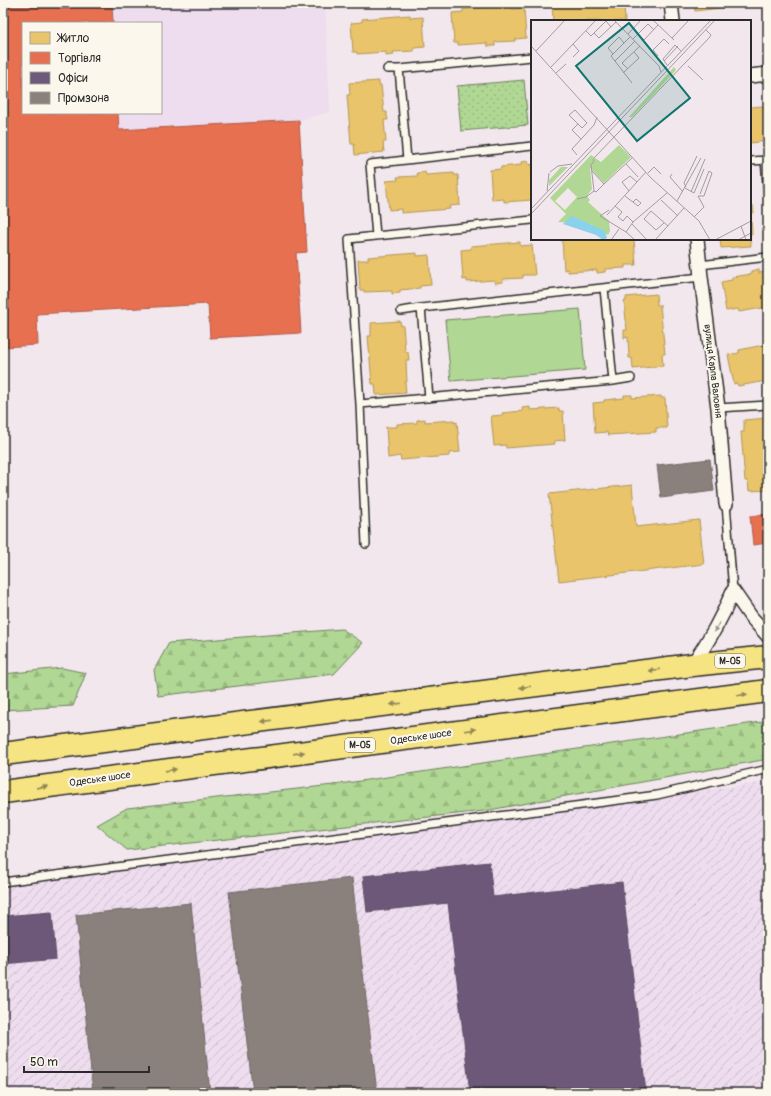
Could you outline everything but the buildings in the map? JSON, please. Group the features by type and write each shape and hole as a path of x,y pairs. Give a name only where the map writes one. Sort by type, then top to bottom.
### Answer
{"highway":[{"name":"М-05","path":"3,754 692,665 768,657"},
{"name":"Одеське шосе","path":"3,792 768,691"}],"street":[{"path":"671,3 673,20"},
{"path":"751,76 768,74"},
{"name":"вулиця Карпа Валовня","path":"697,240 718,408 726,504"},
{"path":"734,591 751,617 768,636"},
{"path":"692,665 711,637 734,591"}],"lane":[{"path":"387,69 531,57"},
{"path":"399,69 407,160"},
{"path":"376,236 370,164 531,146"},
{"path":"751,161 766,160 768,194"},
{"path":"366,544 360,404 349,239 531,220"},
{"path":"401,311 604,288 768,257"},
{"path":"604,288 613,381"},
{"path":"421,308 429,398"},
{"path":"360,404 613,381 631,378"},
{"path":"718,408 768,406"},
{"path":"726,504 734,591"},
{"path":"3,882 657,795 768,769"}],"shaded area":[{"path":"112,3 325,3 330,112 299,120 119,130 118,114 162,114 162,22 113,22"},
{"path":"767,782 768,1093 3,1093 3,882"}],"green space":[{"path":"524,80 528,125 461,131 457,86"},
{"path":"580,309 585,370 451,381 445,320"},
{"path":"342,629 363,643 334,674 158,696 154,670 169,643"},
{"path":"62,668 86,673 73,706 3,710 3,674"},
{"path":"768,721 768,759 484,811 127,850 97,825 127,808 333,785"}]}
